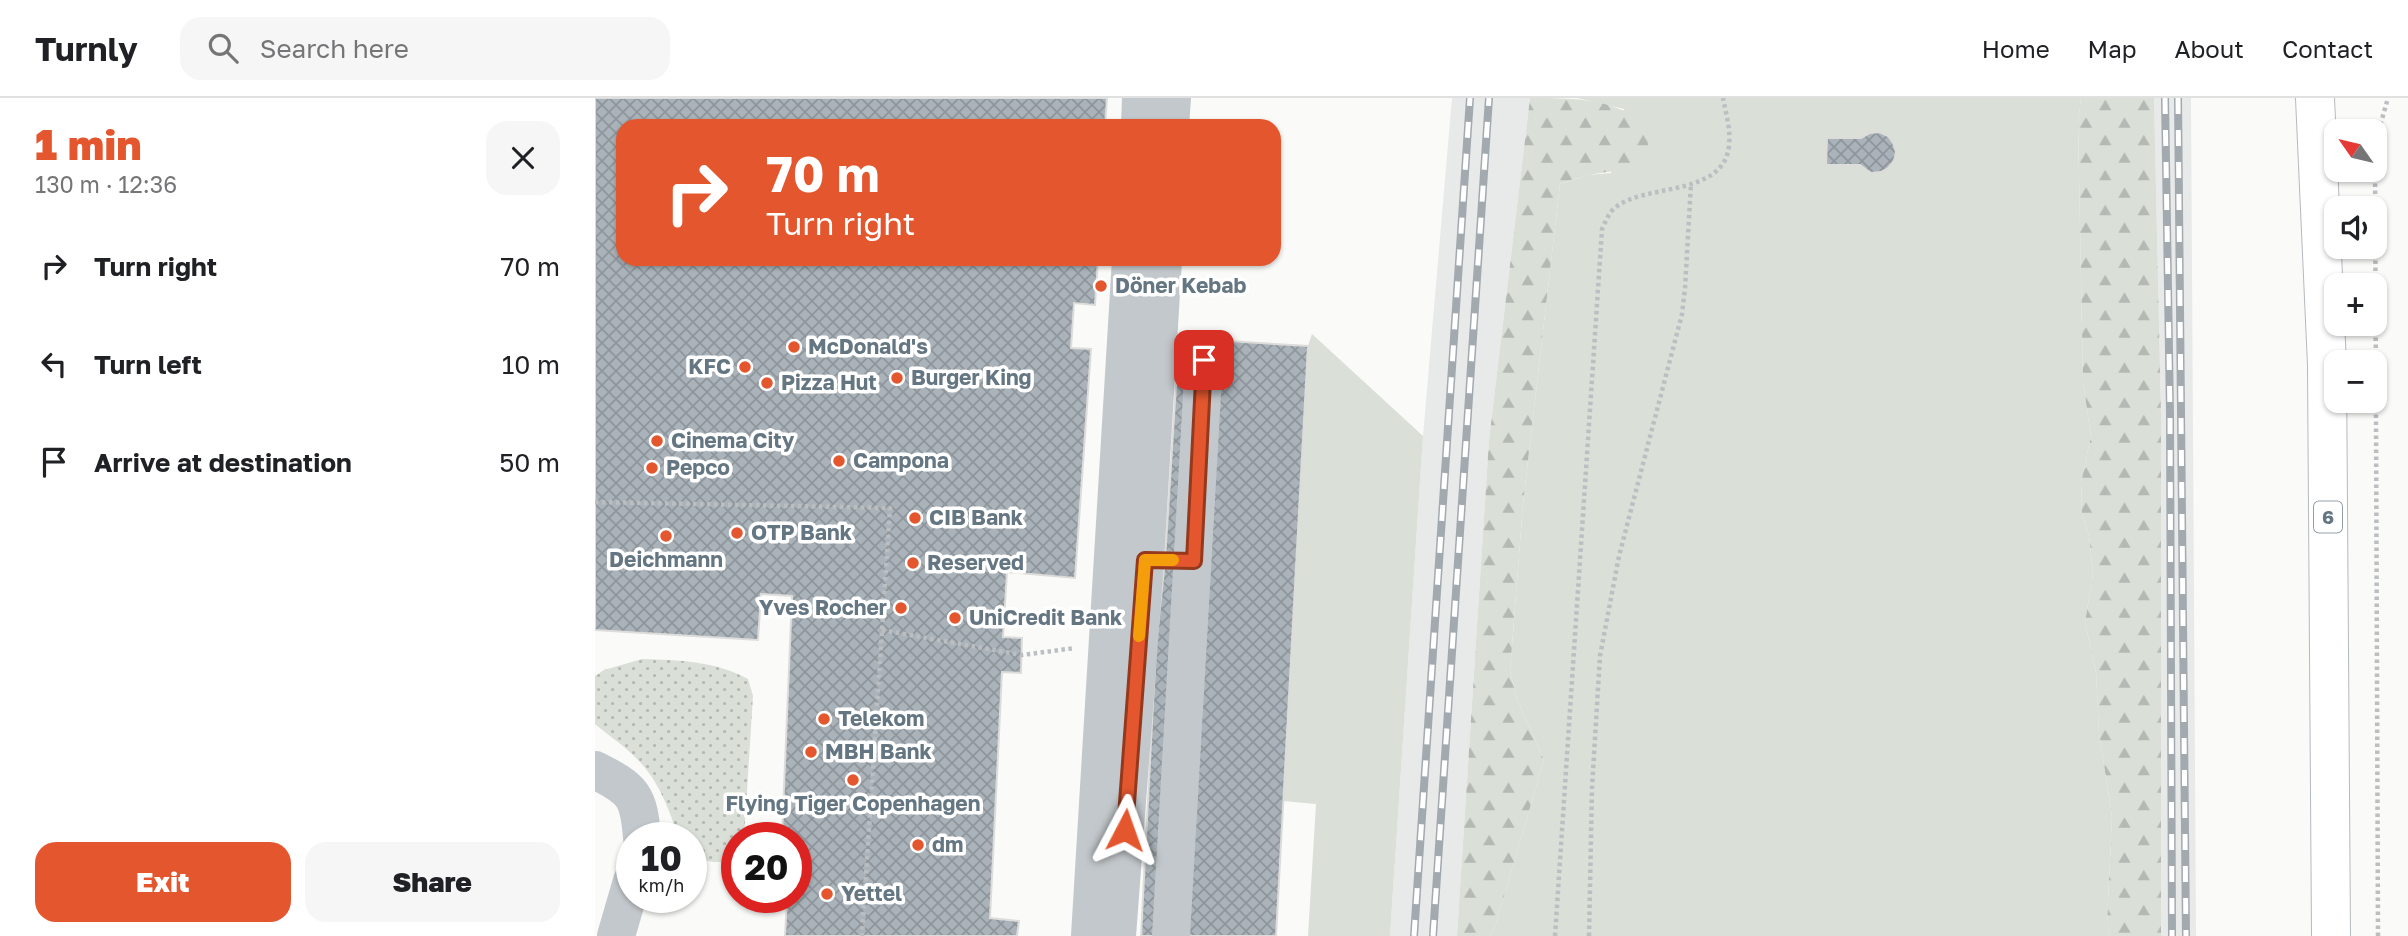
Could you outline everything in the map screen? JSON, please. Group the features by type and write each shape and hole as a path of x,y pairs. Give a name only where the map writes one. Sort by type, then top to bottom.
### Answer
{"main road":[{"name":"6","path":"2315,98 2327,365 2331,936"}],"lane":[{"path":"1140,119 1141,98"},
{"path":"1170,119 1172,98"},
{"path":"1090,936 1131,266"},
{"path":"1117,936 1145,560 1163,266"},
{"path":"1171,936 1204,360"},
{"path":"1145,560 1194,561"},
{"path":"595,770 623,784 640,808 641,822"},
{"path":"616,936 623,913"}],"path":[{"path":"1555,936 1602,229 1617,206 1637,196 1703,181 1719,168 1729,149 1729,130 1723,98"},
{"path":"2378,936 2375,153 2388,98"},
{"path":"1589,936 1593,775 1600,656 1619,556 1682,314 1691,184"},
{"path":"595,502 890,508 862,936"},
{"path":"883,630 1022,655 1108,644"}],"shaded area":[{"path":"1452,98 1530,98 1489,440 1457,936 1390,936 1423,436"},
{"path":"2154,98 2191,98 2196,936 2161,936 2161,413"}],"green space":[{"path":"1530,98 1576,99 1617,108 1646,122 1648,139 1642,160 1634,166 1560,184 1523,504 1510,671 1517,699 1544,760 1494,930 1490,936 1457,936 1489,440"},
{"path":"1577,98 2081,98 2078,123 2083,383 2091,436 2081,483 2082,513 2089,536 2093,574 2085,622 2096,672 2099,733 2112,816 2107,923 2110,936 1490,936 1544,760 1517,699 1510,671 1523,504 1560,184 1588,175 1611,173 1624,109"},
{"path":"2081,98 2154,98 2161,413 2161,936 2110,936 2107,923 2112,816 2099,733 2096,672 2085,622 2093,574 2089,536 2082,513 2081,483 2091,436 2083,383 2078,123"},
{"path":"1312,334 1423,436 1390,936 1308,936 1316,804 1283,801 1308,346"},
{"path":"642,659 683,661 723,668 748,679 753,696 745,822 721,822 721,862 707,861 707,822 673,822 663,796 645,768 628,750 595,724 595,676 604,670"}],"building":[{"name":"Campona","path":"595,98 1107,98 1106,119 616,119 616,266 1098,266 1095,305 1074,303 1071,348 1091,349 1075,578 1007,572 1003,637 1022,638 1021,673 1002,672 990,918 1019,921 1017,936 785,936 786,913 812,913 812,822 783,822 792,596 761,594 758,640 595,630"},
{"path":"1879,132 1888,136 1896,152 1894,161 1888,168 1871,173 1860,165 1826,165 1827,138 1861,138"},
{"path":"1179,338 1308,346 1276,936 1141,936 1156,646 1165,560"}],"railway":[{"path":"1414,936 1470,98"},
{"path":"1433,936 1489,98"},
{"path":"2165,98 2170,414 2172,936"},
{"path":"2178,98 2186,936"}],"slow traffic":[{"path":"1139,636 1145,560 1173,560"}],"place":[{"name":"Döner Kebab","path":"1101,286"},
{"name":"McDonald's","path":"794,347"},
{"name":"KFC","path":"745,367"},
{"name":"Burger King","path":"897,378"},
{"name":"Pizza Hut","path":"767,383"},
{"name":"Cinema City","path":"657,441"},
{"name":"Campona","path":"839,461"},
{"name":"Pepco","path":"652,468"},
{"name":"CIB Bank","path":"915,518"},
{"name":"OTP Bank","path":"737,533"},
{"name":"Deichmann","path":"666,536"},
{"name":"Reserved","path":"913,563"},
{"name":"Yves Rocher","path":"901,608"},
{"name":"UniCredit Bank","path":"955,618"},
{"name":"Telekom","path":"824,719"},
{"name":"MBH Bank","path":"811,752"},
{"name":"Flying Tiger Copenhagen","path":"853,780"},
{"name":"dm","path":"918,845"},
{"name":"Yettel","path":"827,894"}],"route":[{"path":"1125,830 1145,560 1194,561 1204,360"}]}
